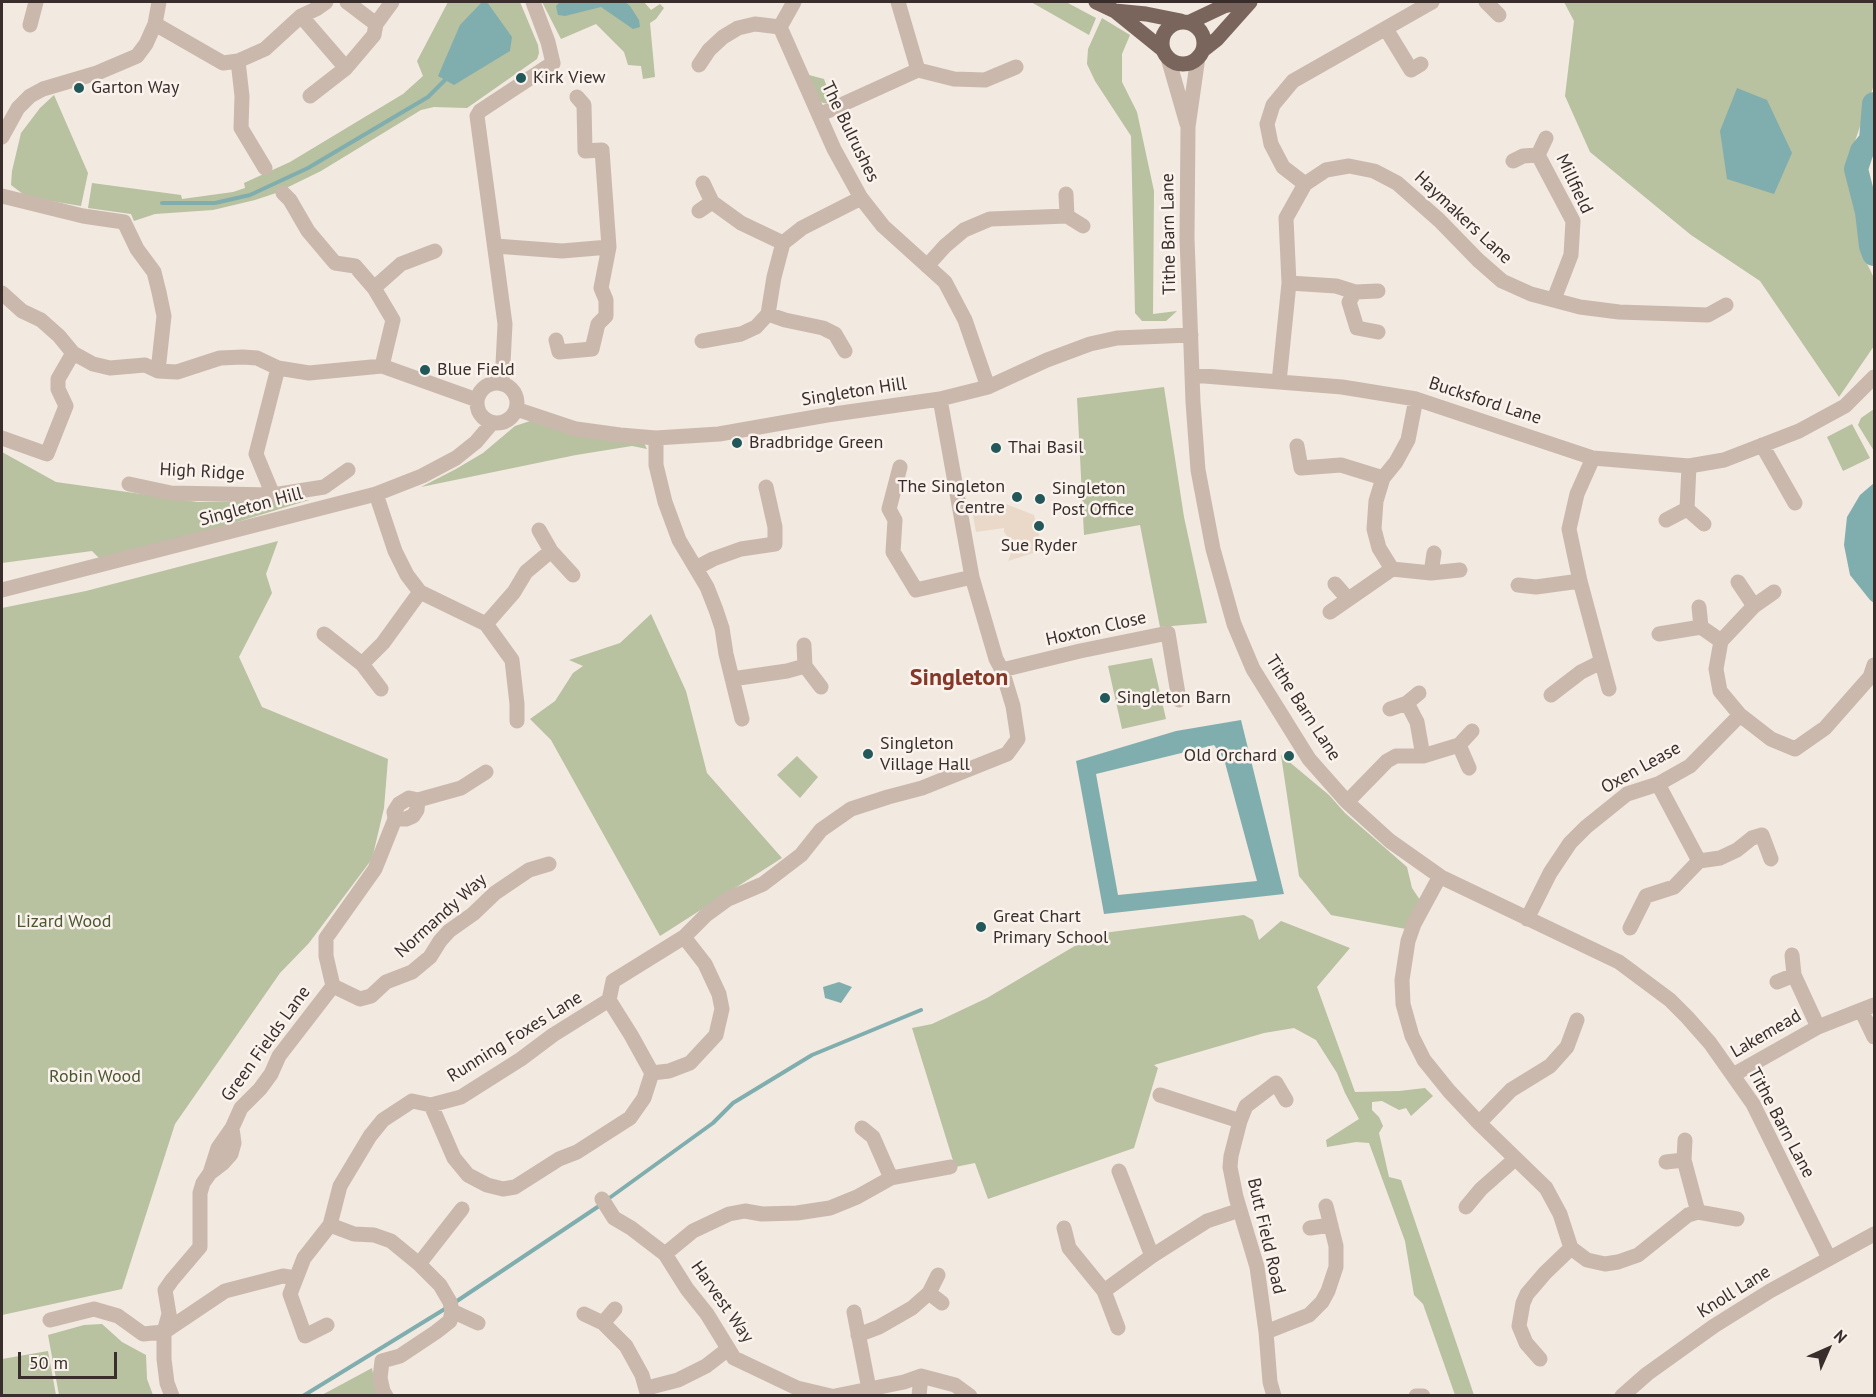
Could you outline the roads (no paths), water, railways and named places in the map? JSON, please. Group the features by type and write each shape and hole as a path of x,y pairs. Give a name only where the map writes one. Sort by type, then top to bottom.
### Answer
{"main road":[{"path":"1096,2 1115,11 1173,62 1186,64 1217,39 1250,2"},
{"path":"1165,53 1161,43 1169,26 1241,2"},
{"path":"1115,11 1146,14 1196,26 1203,37 1201,54"}],"street":[{"path":"30,25 36,2"},
{"path":"2,137 18,108 30,96 43,89 97,73 137,56 146,44 155,24 159,2"},
{"path":"155,24 224,63 238,61 265,49 302,16 326,2"},
{"path":"347,2 376,24"},
{"path":"310,96 346,68 374,35 376,24 392,2"},
{"path":"502,384 505,324 477,116 480,111 553,63 533,2"},
{"path":"699,65 709,50 723,37 738,28 755,24 780,27 794,2"},
{"path":"898,2 918,70"},
{"path":"1279,382 1289,283 1286,218 1305,184 1283,167 1271,144 1267,124 1273,105 1293,81 1432,2"},
{"path":"1486,2 1499,15"},
{"path":"302,16 346,68"},
{"name":"The Bulrushes","path":"780,27 834,149 861,198 883,226 945,282 956,300 980,360 988,387"},
{"path":"1386,29 1411,70 1421,64"},
{"name":"Tithe Barn Lane","path":"1165,53 1188,127"},
{"name":"Tithe Barn Lane","path":"1201,54 1188,127 1186,238 1198,470 1213,549 1238,635 1253,669 1309,759 1347,802 1390,841 1440,876 1619,962 1687,1017 1710,1043 1752,1104 1830,1258"},
{"path":"238,61 242,96 241,128 265,168"},
{"path":"819,115 918,70 954,80 985,80 1016,67"},
{"path":"556,340 560,352 592,349 598,324 606,316 606,300 601,288 609,248 602,150 585,151 584,105 577,97"},
{"name":"Millfield","path":"1538,155 1546,138"},
{"name":"Millfield","path":"1513,161 1523,156 1538,155"},
{"name":"Millfield","path":"1538,155 1573,221 1571,255 1554,299"},
{"name":"Haymakers Lane","path":"1305,184 1326,170 1349,166 1374,171 1397,183 1502,281 1531,294 1580,307 1619,312 1708,315 1726,305"},
{"path":"703,183 712,202 741,223 783,243"},
{"path":"283,193 290,200 308,231 335,263 355,266 374,288 393,320 382,366"},
{"path":"1066,194 1067,216"},
{"path":"2,196 83,216 124,222 137,249 154,272 159,292 164,316 159,371"},
{"path":"702,341 741,334 756,327 768,314 783,243 802,228 861,198"},
{"path":"699,211 712,202"},
{"path":"927,266 954,237 990,219 1067,216 1083,226"},
{"path":"495,246 562,251 609,248"},
{"path":"374,288 401,264 435,251"},
{"path":"1289,283 1336,286 1355,292 1378,291"},
{"path":"1355,292 1349,302 1357,328 1378,332"},
{"path":"2,293 22,311 41,320 73,353 93,364 110,368 145,365 159,371 177,372 220,358 243,357 257,358 278,368 309,373 382,366 477,400"},
{"path":"768,314 823,328 835,334 844,351"},
{"name":"Singleton Hill","path":"2,590 376,494 422,476 456,458 476,442 492,423 504,422 513,415 516,409 576,429 620,435 656,438 719,434 827,415 940,399 988,387 1047,360 1090,345 1135,336 1191,335"},
{"path":"2,438 47,454 66,406 58,388 58,379 73,353"},
{"name":"High Ridge","path":"273,495 256,454 278,368"},
{"name":"Bucksford Lane","path":"1192,375 1342,387 1416,399 1593,458 1689,466 1724,460 1800,431 1845,406 1875,377"},
{"path":"492,423 482,417 477,405 483,388 502,384 513,391 517,403 516,409"},
{"path":"652,1073 669,1071 690,1063 716,1035 722,1009 719,994 705,964 684,937 706,915 728,899 763,884 801,855 821,830 850,809 888,796 922,788 1007,754 1018,739 1013,706 993,650 972,577 940,399"},
{"path":"1392,569 1379,548 1374,529 1376,501 1383,478 1396,462 1408,440 1416,399"},
{"path":"656,438 656,465 664,502 679,540 707,587 722,628 742,719"},
{"path":"1762,445 1795,503"},
{"path":"1298,446 1301,468 1341,465 1383,478"},
{"path":"1593,458 1577,494 1569,529 1580,581 1609,689"},
{"path":"1687,509 1689,466"},
{"path":"900,467 889,509 896,520 893,552 916,590 972,577"},
{"name":"High Ridge","path":"129,484 171,493 273,495 324,487 348,470"},
{"path":"696,568 713,558 741,549 775,544 775,527 766,487"},
{"path":"376,494 394,551 407,575 420,592 486,624 512,660 517,722"},
{"path":"1666,520 1687,509"},
{"path":"1687,509 1704,524"},
{"path":"539,530 551,551 573,575"},
{"path":"486,624 514,592 526,572 551,551"},
{"path":"1431,573 1434,553"},
{"path":"1330,612 1392,569 1431,573 1460,570"},
{"path":"1518,585 1536,587 1580,581"},
{"path":"1738,582 1754,606"},
{"path":"1335,584 1348,599"},
{"path":"362,664 383,643 420,592"},
{"path":"1774,592 1754,606 1721,641 1716,669 1720,691 1740,715 1771,739 1800,754 1873,674"},
{"path":"1699,607 1701,627"},
{"path":"1659,634 1701,627 1721,641"},
{"name":"Hoxton Close","path":"1002,670 1168,633 1179,700"},
{"path":"324,634 362,664 381,689"},
{"path":"804,645 805,666 821,687"},
{"path":"1551,694 1581,672 1601,662"},
{"path":"732,679 788,671 805,666"},
{"path":"1390,709 1407,703 1419,693"},
{"path":"1407,703 1417,723 1423,756"},
{"name":"Oxen Lease","path":"1527,919 1550,873 1579,834 1627,794 1658,784 1690,765 1740,715"},
{"path":"1347,802 1387,761 1396,756 1423,756 1459,745 1472,731"},
{"path":"1459,745 1470,768"},
{"name":"Green Fields Lane","path":"172,1395 165,1370 164,1332 169,1314 165,1290 200,1247 200,1193 210,1173 218,1148 232,1128 241,1108 260,1089 271,1074 279,1056 333,986 326,956 326,938 375,868 395,819 394,812 399,804 409,798 418,800 461,788 486,772"},
{"path":"1658,784 1698,861"},
{"path":"1630,928 1646,896 1674,887 1698,861 1720,858 1737,850 1752,838 1762,835 1771,859"},
{"name":"Normandy Way","path":"333,986 360,999 370,996 386,982 412,972 430,957 440,941 450,931 473,914 495,893 529,870 549,864"},
{"path":"1440,876 1408,941 1402,980 1403,1004 1412,1036 1424,1060 1479,1123 1546,1188 1560,1214 1571,1248 1587,1260 1605,1264 1618,1262 1638,1255 1688,1215 1698,1212 1737,1219"},
{"name":"Running Foxes Lane","path":"295,1278 304,1258 330,1225 340,1186 370,1136 383,1120 412,1101 431,1105 461,1097 609,1000 613,981 684,937"},
{"name":"Lakemead","path":"1792,955 1794,975 1818,1027"},
{"path":"1777,982 1794,975"},
{"path":"431,1105 454,1158 468,1175 487,1185 510,1189 577,1152 630,1118 644,1098 652,1073 609,1000"},
{"name":"Lakemead","path":"1733,1075 1818,1027 1868,1008 1875,1037"},
{"path":"1479,1123 1511,1090 1550,1066 1567,1047 1577,1020"},
{"name":"Butt Field Road","path":"1274,1395 1270,1382 1257,1267 1230,1167 1233,1144 1246,1106 1276,1083 1286,1100"},
{"path":"1160,1095 1240,1121"},
{"path":"862,1128 873,1137 891,1178"},
{"path":"1685,1140 1684,1160 1698,1212"},
{"path":"1466,1207 1481,1189 1515,1159"},
{"path":"1666,1162 1684,1160"},
{"path":"665,1254 693,1231 729,1214 746,1211 762,1214 797,1213 830,1208 857,1197 891,1178 950,1167"},
{"path":"1119,1170 1152,1256"},
{"name":"Harvest Way","path":"602,1200 614,1218 665,1254 687,1289 707,1314 734,1358 796,1392 833,1395 904,1382 921,1376 955,1384 970,1395"},
{"path":"1266,1332 1309,1315 1322,1302 1336,1267 1336,1246 1326,1206"},
{"path":"419,1264 462,1209"},
{"path":"1104,1291 1152,1256 1207,1221 1240,1210"},
{"path":"330,1225 354,1234 374,1235 391,1241 440,1285 450,1302 452,1311 450,1321 400,1356 382,1361 380,1378 386,1395"},
{"path":"1310,1228 1331,1225"},
{"path":"1064,1228 1069,1248 1104,1291 1118,1328"},
{"name":"Knoll Lane","path":"1622,1395 1647,1374 1714,1326 1770,1291 1875,1234"},
{"path":"1540,1359 1526,1343 1519,1326 1523,1303 1527,1294 1545,1273 1571,1248"},
{"path":"858,1335 902,1315 929,1293 938,1275"},
{"path":"59,1323 94,1309 118,1316 143,1334 164,1332 225,1291 283,1276 295,1278 290,1294 305,1336 327,1325"},
{"path":"929,1293 942,1303"},
{"path":"603,1323 615,1309"},
{"path":"452,1311 478,1323"},
{"path":"854,1312 869,1389"},
{"path":"584,1314 603,1323 626,1346 648,1392 706,1366 728,1349"},
{"path":"919,1395 921,1376"},
{"path":"1416,1395 1424,1395"}],"water":[{"path":"482,2 487,2 512,37 510,51 454,85 438,76 460,25"},
{"path":"560,2 625,2 639,20 640,27 633,29 601,7 565,16 558,15 556,6"},
{"path":"1737,88 1767,100 1792,153 1774,194 1727,179 1720,131"},
{"path":"1874,483 1874,603 1850,575 1844,545 1847,517 1860,495"},
{"path":"1241,720 1284,894 1104,914 1076,761 1176,731","holes":["1214,745 1224,759 1257,881 1118,895 1096,774"]},
{"path":"839,982 852,987 841,1003 825,998 823,987"}],"waterway":[{"path":"162,203 215,203 250,195 308,168 428,97 448,77"},
{"path":"1874,104 1871,140 1862,151 1856,169 1867,212 1874,254"},
{"path":"608,1199 713,1123 733,1103 812,1055 921,1010"},
{"path":"454,1303 602,1204"},
{"path":"303,1396 448,1307"}],"place":[{"name":"Kirk View","path":"521,78"},
{"name":"Garton Way","path":"79,88"},
{"name":"Blue Field","path":"425,370"},
{"name":"Bradbridge Green","path":"737,443"},
{"name":"Thai Basil","path":"996,448"},
{"name":"The Singleton Centre","path":"1017,497"},
{"name":"Singleton Post Office","path":"1040,499"},
{"name":"Sue Ryder","path":"1039,526"},
{"name":"Singleton Barn","path":"1105,698"},
{"name":"Singleton Village Hall","path":"868,754"},
{"name":"Old Orchard","path":"1289,756"},
{"name":"Great Chart Primary School","path":"981,927"}],"district":[{"name":"Singleton","path":"959,678"}],"park label":[{"name":"Lizard Wood","path":"64,922"},
{"name":"Robin Wood","path":"95,1077"}]}
